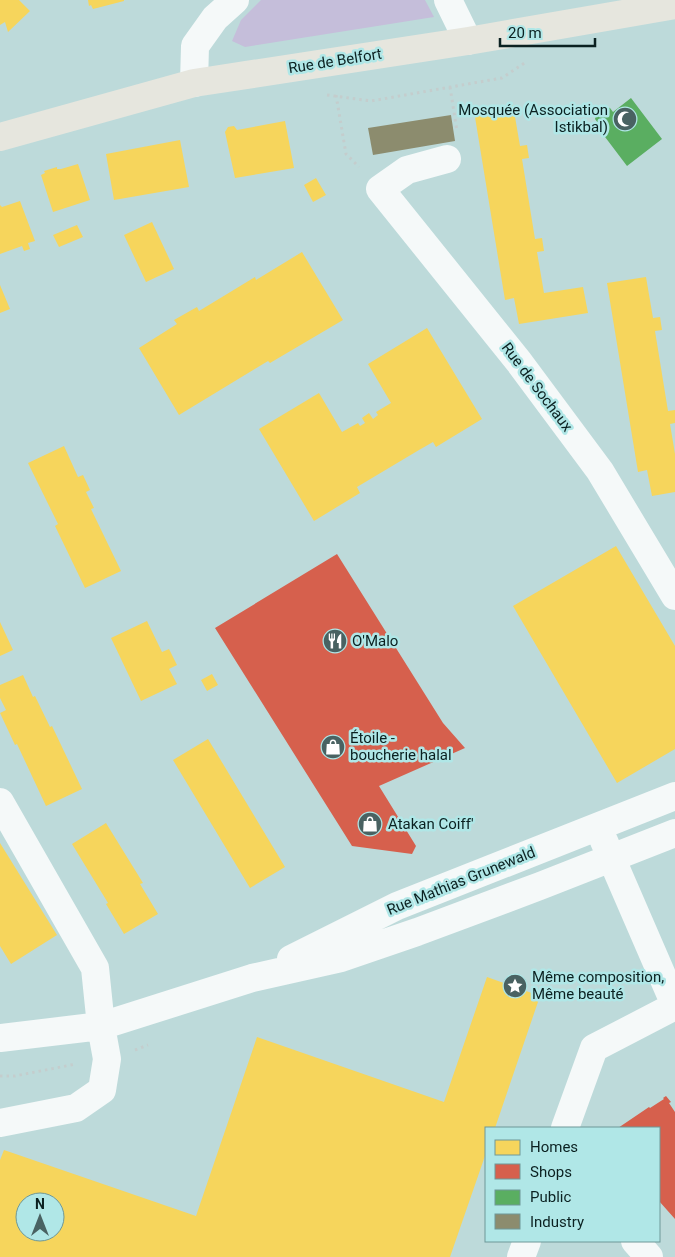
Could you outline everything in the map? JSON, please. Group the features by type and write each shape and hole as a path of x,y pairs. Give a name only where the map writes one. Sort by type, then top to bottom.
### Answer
{"main road":[{"name":"Rue de Belfort","path":"0,137 194,83 468,41 675,5"}],"street":[{"path":"194,83 195,46 215,18 235,0"},
{"path":"448,0 468,41"},
{"path":"380,189 407,170 448,159"},
{"name":"Rue de Sochaux","path":"380,189 519,362 600,471 675,596"},
{"name":"Rue Mathias Grunewald","path":"252,978 398,906 675,796"},
{"path":"0,802 95,968 101,1026 108,1059 102,1090 76,1108 0,1123"},
{"path":"565,1127 594,1048 675,1006 598,826"},
{"name":"Rue Mathias Grunewald","path":"0,1038 101,1026 252,978 341,958 496,903 675,833"},
{"path":"521,1257 527,1242"},
{"path":"637,1242 649,1257"}],"path":[{"path":"319,94 371,100 502,78 527,62"},
{"path":"448,159 460,150 450,87"},
{"path":"336,96 346,154 380,189"}],"shaded area":[{"path":"261,0 425,0 434,17 245,47 232,41 241,20"}],"building: Homes":[{"path":"0,0 19,0 30,11 8,32 5,22 0,25"},
{"path":"88,0 124,1 93,9 91,5 89,6"},
{"path":"513,105 520,146 527,145 529,158 522,159 535,239 542,238 544,251 537,252 544,293 583,287 588,313 519,324 514,298 505,300 474,111"},
{"path":"285,121 294,168 235,178 225,132 228,127 234,126 237,130"},
{"path":"180,140 189,187 114,200 106,154"},
{"path":"78,164 90,200 53,212 41,175 45,173 44,171 57,167 57,169 61,169"},
{"path":"316,178 326,195 313,202 304,185"},
{"path":"20,201 35,241 28,243 30,249 24,251 22,246 0,254 0,205 2,207"},
{"path":"152,222 174,269 146,282 124,235"},
{"path":"77,225 83,237 59,247 53,235"},
{"path":"302,252 343,320 270,363 268,361 179,415 139,348 177,324 174,320 197,307 199,311 255,277 256,280"},
{"path":"646,277 653,318 660,317 662,330 655,331 668,411 675,410 675,423 670,424 675,454 675,492 652,496 647,470 638,472 607,283"},
{"path":"0,285 10,309 0,313"},
{"path":"427,328 482,419 436,447 433,442 357,487 360,493 314,521 259,429 319,393 342,432 358,423 360,426 365,423 362,418 369,413 373,419 378,415 376,412 391,403 368,364"},
{"path":"64,446 78,477 83,475 90,490 86,492 94,508 91,509 121,571 85,588 55,526 58,524 28,463"},
{"path":"616,546 675,646 675,749 617,783 513,606"},
{"path":"147,621 162,652 169,649 177,665 169,669 177,684 141,701 111,638"},
{"path":"0,622 13,650 0,656"},
{"path":"212,674 218,685 207,691 201,680"},
{"path":"23,675 50,727 52,726 82,789 46,806 0,713 6,710 0,698 0,685"},
{"path":"208,739 285,867 250,888 173,760"},
{"path":"106,823 143,883 140,884 158,914 124,934 106,904 108,903 72,844"},
{"path":"0,843 57,935 11,964 0,946"},
{"path":"487,977 540,996 495,1127 485,1127 485,1156 450,1257 0,1257 0,1160 4,1150 196,1216 257,1037 444,1102"}],"building: Shops":[{"path":"337,554 443,723 465,748 379,786 416,846 412,854 352,846 215,628"},
{"path":"666,1096 675,1112 675,1219 660,1202 660,1127 619,1127"}],"building: Public":[{"path":"631,98 662,139 627,166 596,125 598,123 595,119 596,115 606,107 610,108 613,112"}],"building: Industry":[{"path":"451,115 455,141 373,155 368,128"}],"place":[{"name":"Mosquée (Association Istikbal)","path":"625,119"},
{"name":"O'Malo","path":"335,641"},
{"name":"Étoile - boucherie halal","path":"333,747"},
{"name":"Atakan Coiff'","path":"370,824"},
{"name":"Même composition, Même beauté","path":"515,986"}]}
